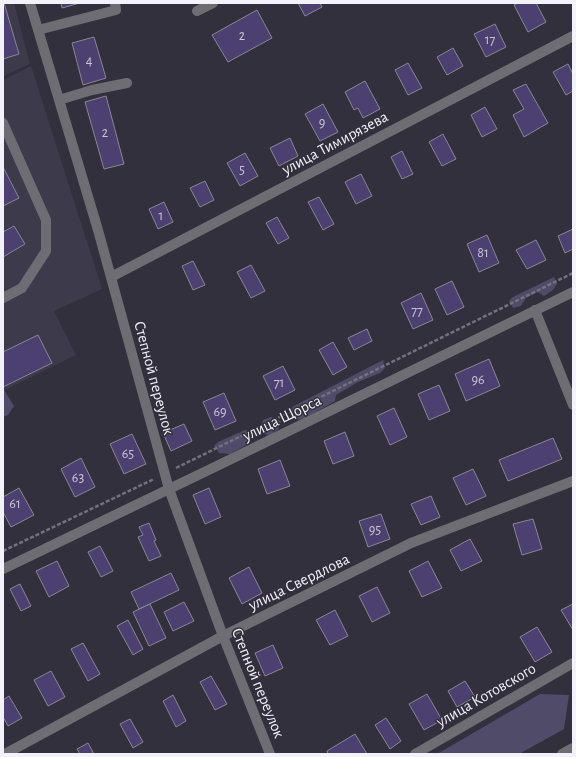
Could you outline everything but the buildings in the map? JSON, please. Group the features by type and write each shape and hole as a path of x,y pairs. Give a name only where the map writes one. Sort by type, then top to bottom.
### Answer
{"street":[{"name":"Степной переулок","path":"30,3 111,277 164,474 223,636 270,754"},
{"path":"38,30 116,10 114,3"},
{"path":"197,11 213,3"},
{"name":"улица Тимирязева","path":"111,277 573,36"},
{"path":"59,100 92,90 127,83"},
{"path":"3,123 46,220 46,251 22,288 3,298"},
{"name":"улица Щорса","path":"3,568 169,489 573,292"},
{"path":"535,310 573,405"},
{"name":"улица Свердлова","path":"5,754 223,636 411,543 573,481"},
{"name":"улица Котовского","path":"415,754 573,663"},
{"path":"562,754 573,748"}],"path":[{"path":"3,551 164,474 573,272"}],"shaded area":[{"path":"3,3 14,3 30,64 3,76"},
{"path":"31,66 102,289 54,311 76,355 3,391 3,80"},
{"path":"554,277 557,284 553,290 544,296 538,292 526,298 521,306 513,308 509,301 513,297"},
{"path":"383,360 385,368 380,373 358,382 336,395 335,401 305,418 298,420 293,414 292,407"},
{"path":"3,388 14,406 8,415 3,417"},
{"path":"271,417 281,421 278,429 270,436 260,432 263,420"},
{"path":"245,430 254,433 246,445 230,454 219,453 214,446 218,442"},
{"path":"540,694 569,695 564,729 519,754 437,754"}]}
